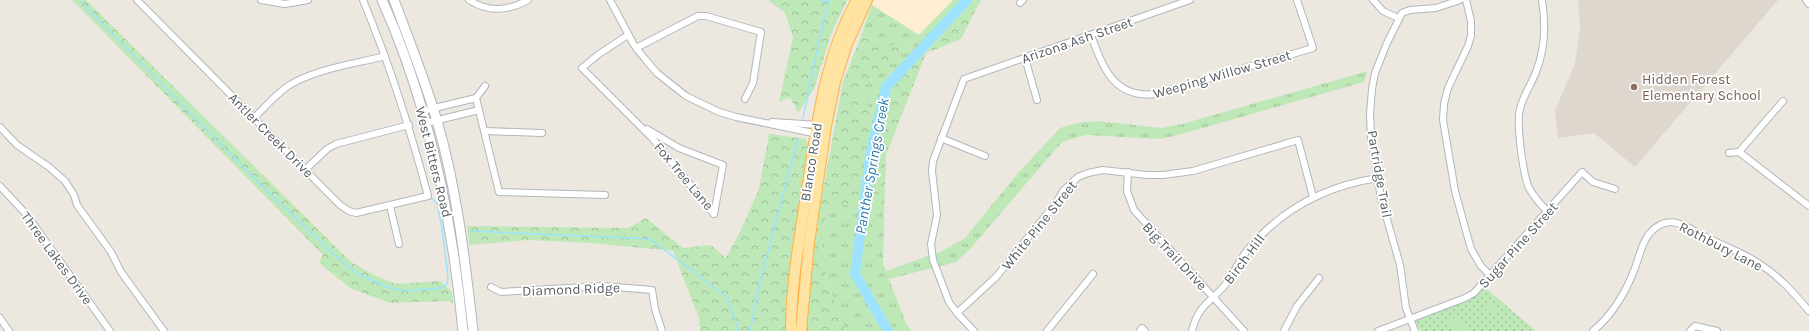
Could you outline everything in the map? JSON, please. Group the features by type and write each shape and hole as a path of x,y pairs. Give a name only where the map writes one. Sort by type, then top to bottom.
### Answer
{"main road":[{"name":"West Bitters Road","path":"382,0 400,43 426,123 443,190 455,265 462,331"},
{"name":"West Bitters Road","path":"394,0 437,121 452,185 466,264 473,331"},
{"name":"Blanco Road","path":"801,331 825,81 832,58 850,13 857,0"},
{"name":"Blanco Road","path":"791,331 791,314 800,235 821,130 844,52 867,0"},
{"path":"455,265 466,264"}],"street":[{"name":"Antler Creek Drive","path":"137,0 340,205 349,211 364,212 428,196 409,125"},
{"path":"261,0 285,4 308,0"},
{"path":"305,170 327,149 336,144 409,125 385,56 363,0"},
{"path":"469,0 485,8 501,10 516,6 528,0"},
{"path":"610,0 636,48 657,73 686,96 719,112 736,118 821,130"},
{"name":"Arizona Ash Street","path":"941,138 964,79 1190,0"},
{"name":"Weeping Willow Street","path":"1091,35 1101,63 1113,81 1131,92 1146,95 1162,93 1313,48 1297,0"},
{"path":"1373,0 1383,11 1398,18 1405,11 1436,8 1460,0"},
{"path":"1466,0 1471,21 1471,36 1468,46 1448,88 1444,104 1443,120 1455,191 1471,248 1481,266 1491,276"},
{"path":"1542,0 1545,23 1543,48 1535,73 1521,105 1518,121 1529,187 1548,212"},
{"path":"1806,0 1809,4"},
{"path":"636,48 698,16 706,16 761,32 753,83 745,99"},
{"name":"Partridge Trail","path":"1398,18 1380,58 1372,89 1370,114 1371,137 1384,211 1393,235 1400,265 1406,308 1415,331"},
{"name":"Fox Tree Lane","path":"628,35 599,54 582,68 635,120 672,160 714,214 722,165 679,148 635,120"},
{"path":"254,118 280,92 298,80 318,73 385,56"},
{"path":"1025,58 1037,100"},
{"path":"422,111 476,98 485,86"},
{"path":"476,98 499,192 605,195"},
{"path":"1730,153 1739,152 1783,101"},
{"path":"456,103 460,115"},
{"path":"426,123 479,110"},
{"path":"760,121 821,130"},
{"path":"0,127 17,145 50,167 65,181 74,195 77,204 111,252 121,272 164,331"},
{"path":"485,132 542,133"},
{"path":"974,331 957,314 945,293 932,254 932,239 937,215 932,166 941,138 985,156"},
{"name":"White Pine Street","path":"957,314 996,277 1070,183 1078,177 1093,171 1103,170 1163,175 1193,170 1298,140 1313,197"},
{"path":"1739,152 1809,206"},
{"name":"Big Trail Drive","path":"1128,172 1127,191 1134,210 1244,331"},
{"name":"Sugar Pine Street","path":"1378,331 1465,298 1474,293 1491,276 1582,172 1593,182 1615,189"},
{"name":"Birch Hill","path":"1192,331 1196,318 1202,307 1225,286 1245,253 1263,233 1288,211 1313,197 1341,186 1378,178"},
{"name":"Three Lakes Drive","path":"0,186 26,214 110,331"},
{"path":"390,206 399,244"},
{"name":"Rothbury Lane","path":"1593,331 1609,314 1621,297 1630,280 1649,234 1664,224 1679,223 1758,262 1787,286 1809,311"},
{"path":"1046,331 1093,274"},
{"path":"1284,331 1297,306 1319,278"},
{"name":"Diamond Ridge","path":"491,286 501,292 603,286 652,290 655,309 662,331"},
{"path":"0,318 9,331"},
{"path":"1690,331 1695,326 1717,331"}],"shaded area":[{"path":"875,0 953,0 919,35 872,5"},
{"name":"Hidden Forest Elementary School","path":"1578,0 1778,0 1635,167 1594,133 1558,138 1555,111 1575,63 1580,29"}],"green space":[{"path":"72,0 86,0 351,262 378,277 396,284 440,281 452,292 453,304 449,301 390,303 350,288 319,263 323,255"},
{"path":"768,0 847,0 832,32 814,89 798,113 790,97 779,102 793,37 785,13"},
{"path":"953,0 974,0 926,53 890,88 874,116 857,91 917,40 886,47 861,36 872,5 919,35"},
{"path":"974,0 981,0 961,39 926,53"},
{"path":"861,36 886,47 918,40 857,91 874,116 890,88 926,53 886,155 884,221 877,195 871,209 828,202 821,250 828,284 846,331 700,331 699,318 673,251 591,243 527,240 469,245 467,226 628,228 646,218 683,248 711,245 726,258 739,234 759,189 769,134 806,139 808,144 800,200 821,201 843,82"},
{"path":"1368,71 1364,82 1175,136 1157,139 1086,135 1062,142 971,248 956,262 889,279 906,323 911,331 846,331 828,284 821,250 828,202 871,209 877,194 884,221 883,264 886,271 942,251 965,238 1018,173 1060,128 1081,122 1099,121 1161,128 1182,124"},
{"path":"1484,287 1536,331 1421,331 1415,321 1418,318 1475,295"},
{"path":"1489,299 1501,310 1494,317 1482,307"},
{"path":"1454,317 1468,331 1456,331 1448,324"}],"waterway":[{"path":"820,0 828,2"},
{"path":"803,118 829,0"},
{"name":"Panther Springs Creek","path":"888,331 855,274 870,156 886,87 967,0"},
{"path":"81,2 251,175 331,252 356,273 387,287 406,291 442,288 447,284 448,277 442,228 444,228"},
{"path":"750,331 760,282 798,138"},
{"path":"432,199 437,203 442,228"},
{"path":"471,231 650,239 727,297 739,331"}],"place":[{"name":"Hidden Forest Elementary School","path":"1634,87"}]}
